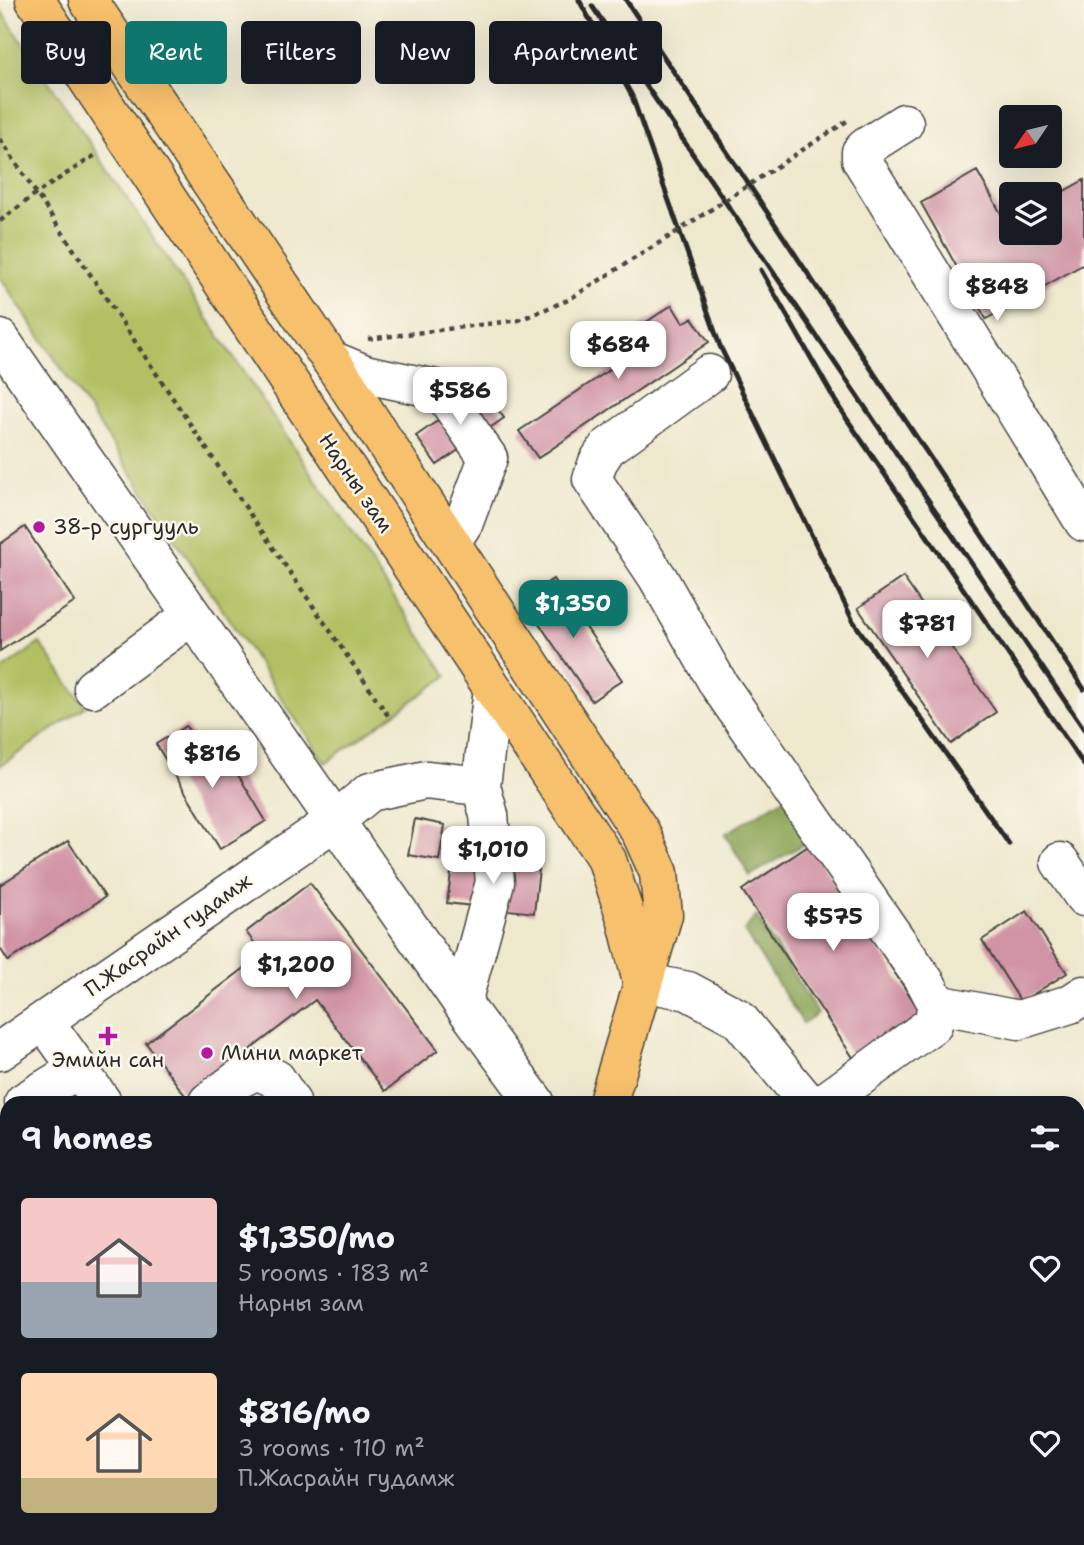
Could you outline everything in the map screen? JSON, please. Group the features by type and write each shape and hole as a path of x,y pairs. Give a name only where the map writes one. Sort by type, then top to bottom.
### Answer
{"main road":[{"name":"Нарны зам","path":"35,0 607,860 626,918 642,982"},
{"name":"Нарны зам","path":"88,0 344,350 451,542 641,834 659,873 663,915 610,1096"}],"street":[{"path":"904,123 866,146 861,152 861,159 1084,522"},
{"path":"0,339 462,1003 531,1096"},
{"path":"344,350 365,373 441,390 488,458 464,522 451,542"},
{"path":"709,374 607,448 598,461 592,479 658,578 719,685 926,982 937,1004 933,1024 833,1096"},
{"path":"93,688 191,616"},
{"path":"462,1003 495,882 489,815 481,786 493,689"},
{"name":"П.Жасрайн гудамж","path":"0,1051 336,820 370,792 426,780 481,786"},
{"path":"1060,862 1084,897"},
{"path":"642,982 688,992 738,1018 802,1096"},
{"path":"937,1004 1019,1020 1070,1004 1084,995"},
{"path":"44,1021 98,1096"},
{"path":"34,1096 78,1069"},
{"path":"216,1096 257,1070 276,1079 288,1096"}],"path":[{"path":"344,350 519,320 568,300 847,121"},
{"path":"0,139 389,717"},
{"path":"0,221 97,154"}],"green space":[{"path":"0,9 21,40 21,84 50,84 447,676 325,763 0,277"},
{"path":"40,643 85,707 0,766 0,671"},
{"path":"786,797 812,839 750,876 725,834"},
{"path":"756,916 818,1013 803,1023 744,931"}],"building":[{"path":"977,171 999,210 999,245 1062,245 1062,192 1084,180 1084,264 986,319 921,203"},
{"path":"672,305 683,323 692,318 709,342 538,458 519,431 649,343 639,327"},
{"path":"483,389 504,418 437,465 416,436"},
{"path":"25,527 75,602 0,651 0,544"},
{"path":"903,577 996,712 951,744 858,608"},
{"path":"553,579 622,680 592,701 523,600"},
{"path":"186,726 214,773 231,763 266,821 220,849 156,744"},
{"path":"415,819 445,825 439,860 408,855"},
{"path":"68,841 105,897 8,961 0,948 0,885"},
{"path":"810,845 924,1017 856,1062 742,890"},
{"path":"453,858 539,869 534,913 447,903"},
{"path":"310,883 438,1050 385,1091 315,1000 190,1096 186,1096 146,1043 263,954 246,932"},
{"path":"1027,911 1067,973 1021,1002 982,940"}],"railway":[{"path":"579,0 632,96 720,346 853,621 1009,844"},
{"path":"626,0 1084,689"},
{"path":"592,6 1084,729"},
{"path":"761,270 840,409 1084,765"}],"place":[{"name":"38-р сургууль","path":"39,527"},
{"name":"Эмийн сан","path":"108,1036"},
{"name":"Мини маркет","path":"207,1053"}]}
